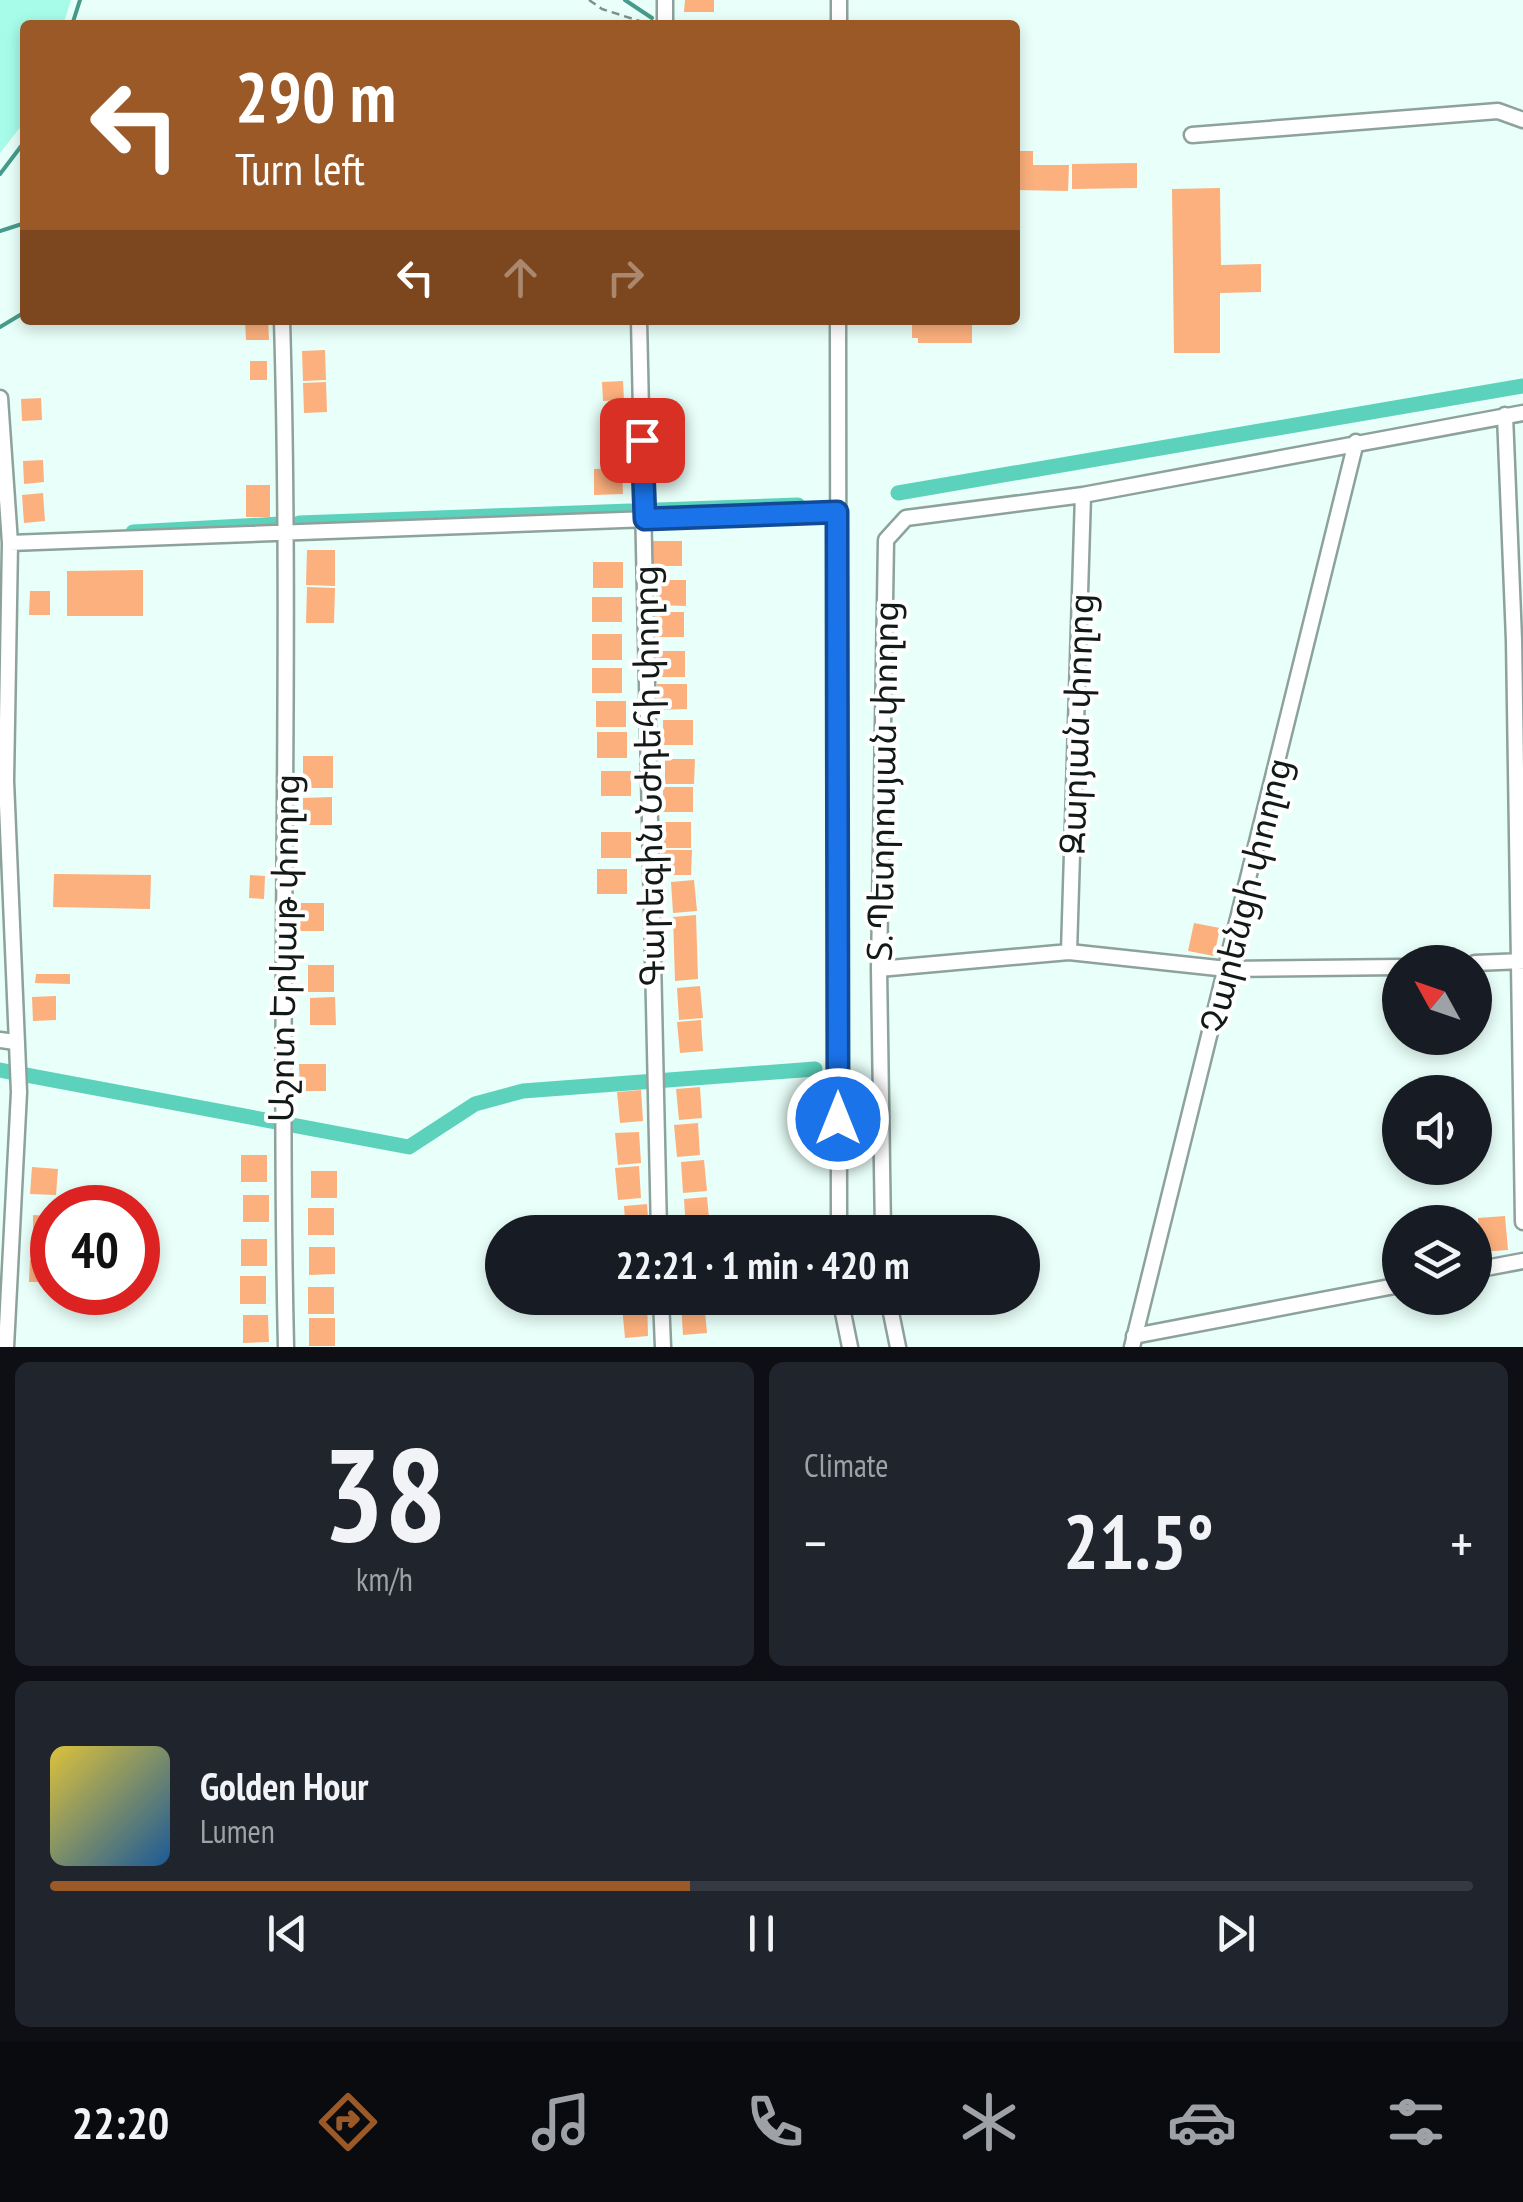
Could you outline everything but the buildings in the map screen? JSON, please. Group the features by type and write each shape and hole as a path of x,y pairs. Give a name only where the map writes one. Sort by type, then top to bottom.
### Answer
{"street":[{"path":"1192,135 1498,112 1523,120"},
{"path":"282,325 288,529"},
{"name":"Գարեգին Նժդեհի փողոց","path":"639,325 657,1215"},
{"path":"838,325 839,1215"},
{"path":"0,398 10,543 6,781 8,1041 18,1060 19,1092 6,1347"},
{"name":"Տ. Պետրոսյան փողոց","path":"883,1215 878,969 886,540 906,518 1084,495 1523,413"},
{"path":"1506,415 1519,639 1523,1222"},
{"name":"Չարենցի փողոց","path":"1133,1342 1356,442"},
{"name":"Զարյան փողոց","path":"1069,952 1084,495"},
{"path":"10,543 288,529 837,512"},
{"name":"Աշոտ Երկաթ փողոց","path":"286,1347 281,1108 288,529"},
{"path":"878,969 1069,952 1227,969 1382,967"},
{"path":"1492,963 1520,961"},
{"path":"1492,1267 1523,1261"},
{"path":"1133,1342 1382,1289"},
{"path":"662,1315 663,1347"},
{"path":"843,1315 850,1347"},
{"path":"891,1315 898,1347"}],"path":[{"path":"589,0 602,10 635,20"}],"green space":[{"path":"0,0 71,0 65,20 20,20 20,127 0,153"}],"waterway":[{"path":"74,20 80,0"},
{"path":"625,0 652,18"},
{"path":"0,174 20,148"},
{"path":"0,231 20,225"},
{"path":"0,327 20,315"},
{"path":"898,493 1523,386"},
{"path":"658,510 798,505"},
{"path":"299,523 630,511"},
{"path":"133,532 280,524"},
{"path":"0,1070 409,1147 475,1104 523,1091 815,1069"}],"route":[{"path":"642,440 645,519 837,512 838,1119"}]}
